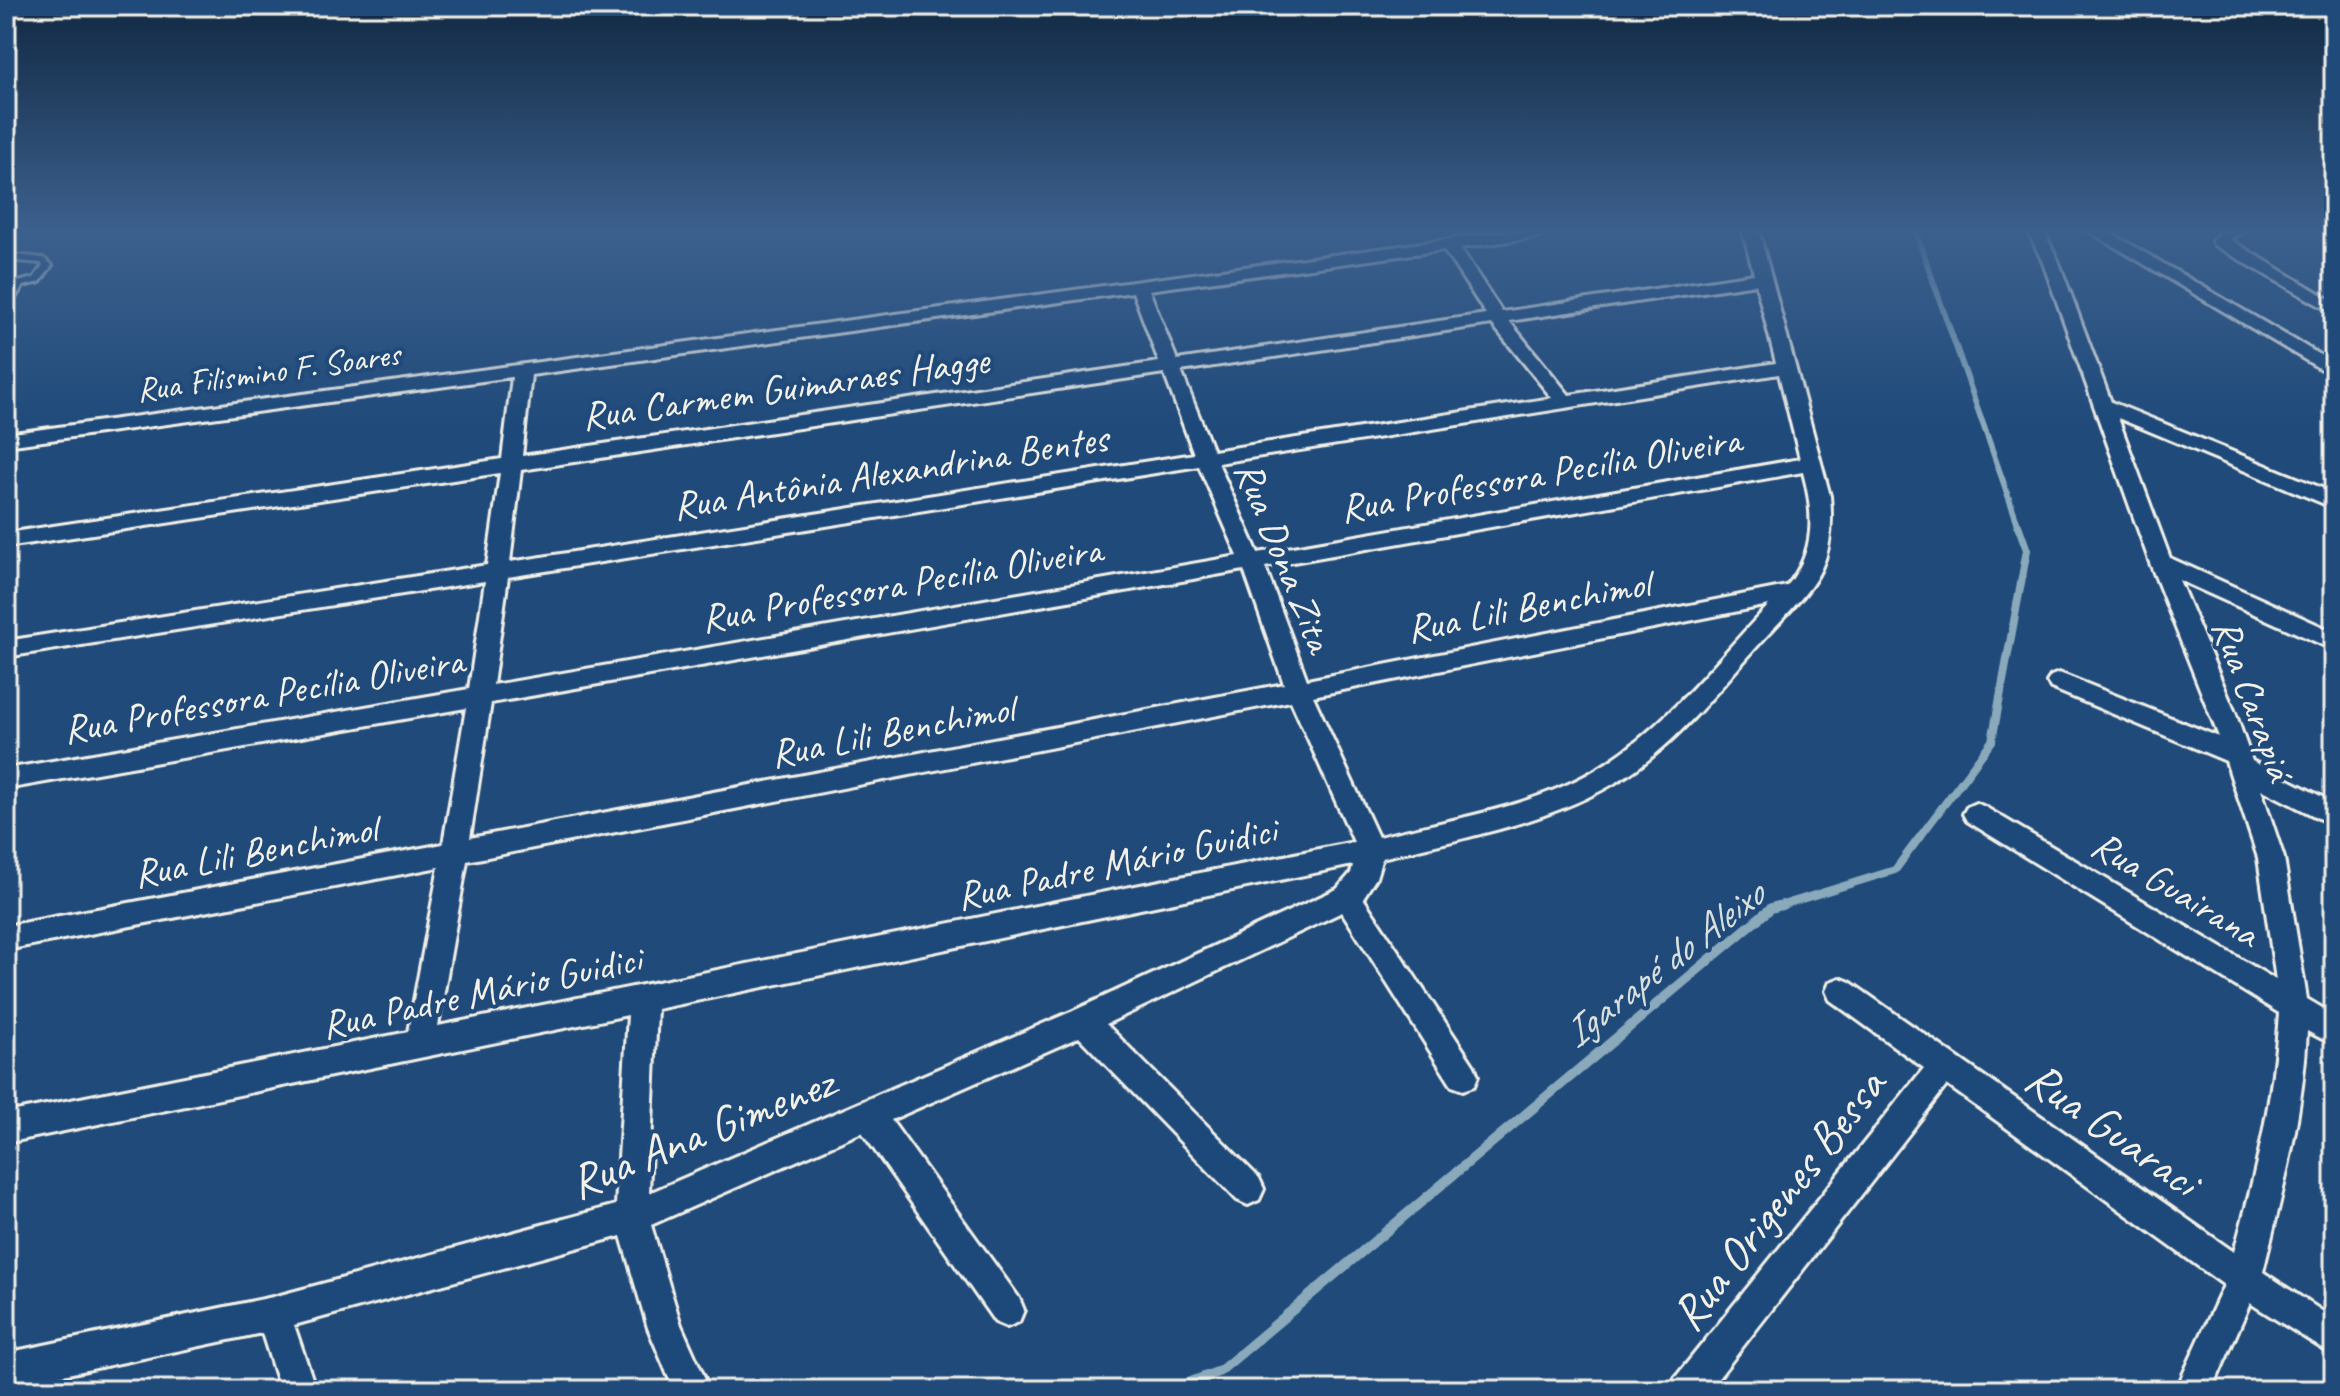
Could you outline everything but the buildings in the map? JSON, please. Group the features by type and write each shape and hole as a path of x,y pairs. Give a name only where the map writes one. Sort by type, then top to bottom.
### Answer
{"street":[{"name":"Rua Filismino F. Soares","path":"6,440 1055,297"},
{"name":"Rua Dona Zita","path":"1143,297 1226,510 1252,562 1298,689 1371,850"},
{"path":"1483,297 1564,401"},
{"name":"Rua Carmem Guimaraes Hagge","path":"6,540 1636,297"},
{"name":"Rua Padre Mário Guidici","path":"6,1128 1371,850 1527,809 1594,783 1657,739 1810,572 1821,542 1820,496 1769,297"},
{"name":"Rua Carapiá","path":"2064,297 2161,563 2224,715 2271,858 2294,1007 2290,1076 2280,1139 2244,1279 2194,1390"},
{"path":"2209,297 2334,371"},
{"path":"2314,297 2334,309"},
{"name":"Rua Antônia Alexandrina Bentes","path":"6,649 500,568 1785,367"},
{"path":"420,1045 457,850 500,568 522,368"},
{"path":"2103,405 2334,501"},
{"name":"Rua Professora Pecília Oliveira","path":"6,779 1810,464"},
{"path":"2161,563 2334,642"},
{"name":"Rua Lili Benchimol","path":"6,938 1097,730 1792,593"},
{"path":"2059,682 2238,760 2334,815"},
{"name":"Rua Guairana","path":"1976,814 2334,1031"},
{"path":"1371,850 1363,878 1347,897 1463,1076"},
{"name":"Rua Ana Gimenez","path":"6,1370 273,1314 632,1217 1083,1021 1347,897"},
{"name":"Rua Guaraci","path":"1840,991 1943,1067 2334,1339"},
{"path":"643,999 632,1217 665,1328 692,1390"},
{"path":"1083,1021 1248,1189"},
{"name":"Rua Origenes Bessa","path":"1687,1390 1943,1067"},
{"path":"868,1114 1007,1310"},
{"path":"273,1314 298,1390"}],"waterway":[{"name":"Igarapé do Aleixo","path":"1939,297 2019,527"},
{"name":"Igarapé do Aleixo","path":"1776,907 1895,870 1992,741 2027,550 2018,525"},
{"name":"Igarapé do Aleixo","path":"1170,1390 1220,1371 1771,908 1782,905"}]}
